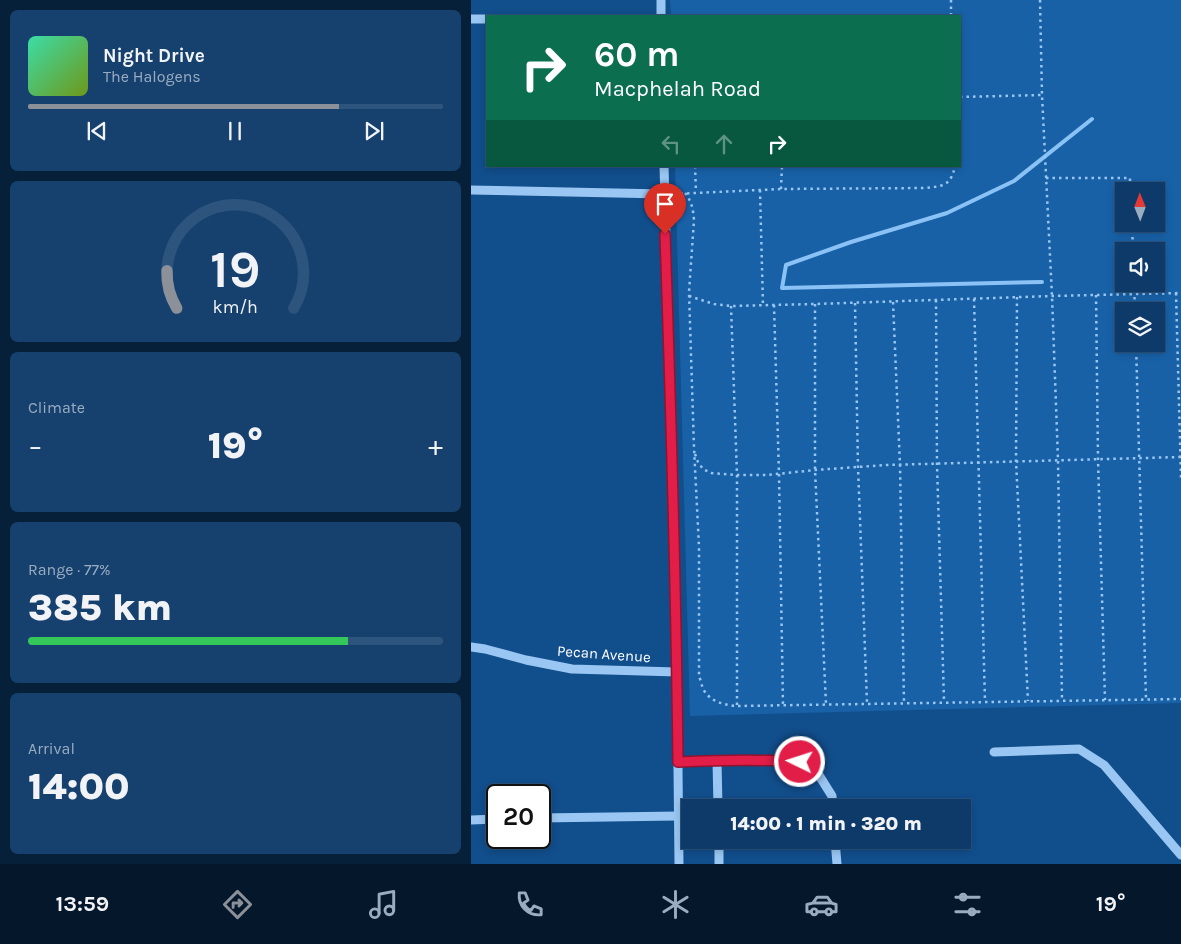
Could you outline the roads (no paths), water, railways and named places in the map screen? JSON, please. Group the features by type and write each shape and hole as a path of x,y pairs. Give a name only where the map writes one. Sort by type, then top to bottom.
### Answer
{"street":[{"path":"661,0 661,15"},
{"path":"471,19 486,19"},
{"path":"664,167 677,672 679,864"},
{"path":"471,190 664,194"},
{"name":"Pecan Avenue","path":"471,647 571,669 677,672"},
{"path":"994,752 1079,749 1104,765 1181,854"},
{"path":"678,762 717,760 800,762 817,772 832,799"},
{"path":"717,760 718,799"},
{"path":"551,818 678,816"},
{"path":"471,820 486,819"},
{"path":"719,849 719,864"},
{"path":"836,849 837,864"}],"waterway":[{"path":"1042,282 782,288 786,265 851,242 947,213 1014,181 1092,119"}]}
